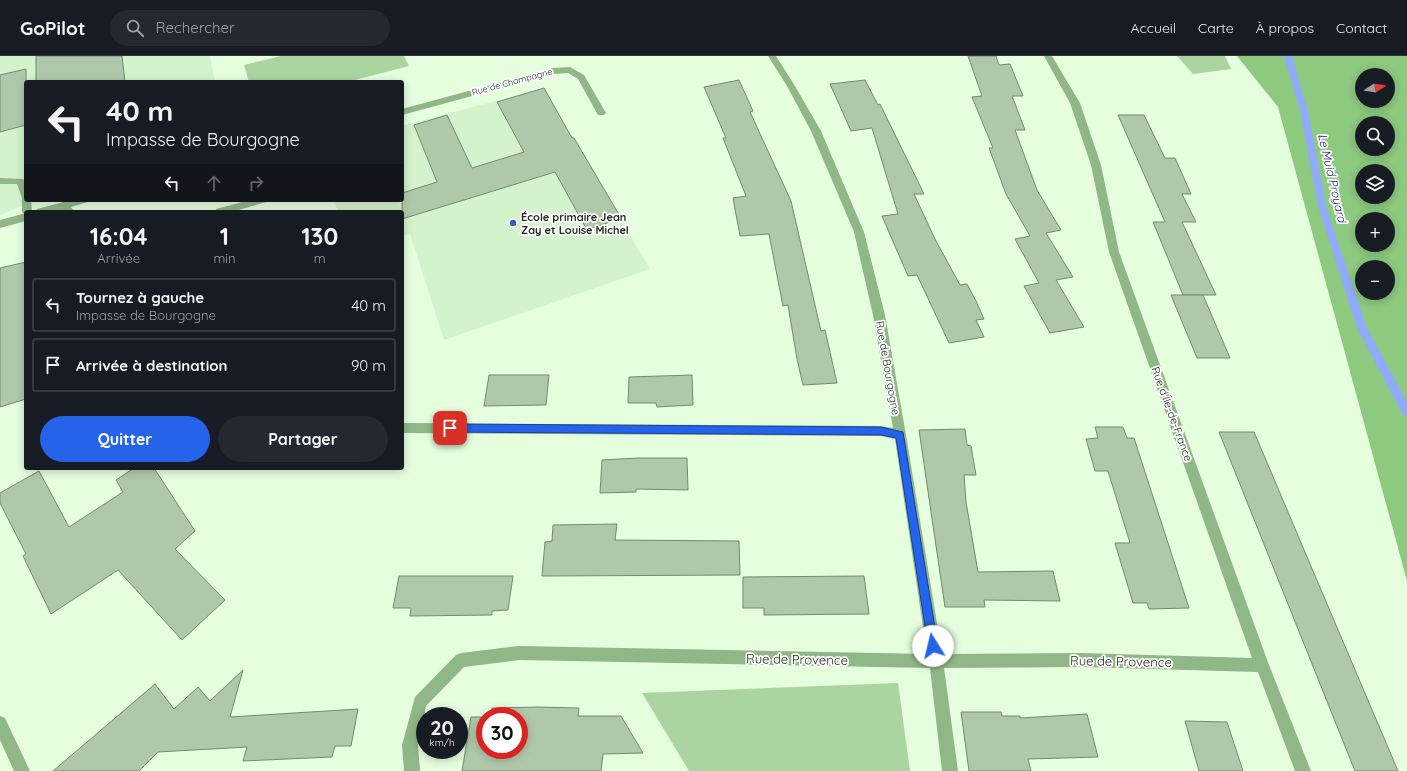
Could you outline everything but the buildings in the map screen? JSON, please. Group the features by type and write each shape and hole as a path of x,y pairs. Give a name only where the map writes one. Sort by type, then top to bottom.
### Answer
{"street":[{"name":"Rue de Bourgogne","path":"772,56 791,86 816,131 859,232 879,315 900,435 935,661 950,771"},
{"name":"Rue d'Île-de-France","path":"1048,56 1075,103 1096,165 1114,252 1262,665 1303,771"},
{"name":"Rue de Champagne","path":"404,111 553,71 570,70 581,77 601,113"},
{"path":"0,181 20,181 24,186"},
{"path":"67,209 80,202"},
{"path":"227,210 255,202"},
{"path":"0,224 24,218"},
{"path":"404,428 881,431 900,435"},
{"name":"Rue de Provence","path":"412,771 410,745 420,702 461,660 519,653 935,661 1081,660 1262,665"},
{"path":"0,723 22,771"}],"shaded area":[{"path":"0,56 210,56 215,80 24,80 24,202 33,202 0,215"},
{"path":"281,56 404,56 409,66 355,80 248,80 244,65"},
{"path":"1177,56 1225,56 1231,69 1193,74"},
{"name":"École primaire Jean Zay et Louise Michel","path":"544,88 650,269 444,340 410,234 404,236 404,210 337,210 335,202 404,202 404,125"},
{"path":"898,683 910,771 689,771 642,693"}],"green space":[{"path":"1237,56 1407,56 1407,581 1278,107"}],"waterway":[{"name":"Le Muid Proyard","path":"1288,56 1304,111 1322,206 1362,328 1407,412"}],"place":[{"name":"École primaire Jean Zay et Louise Michel","path":"513,223"}],"route":[{"path":"450,428 881,431 900,435 933,646"}]}
